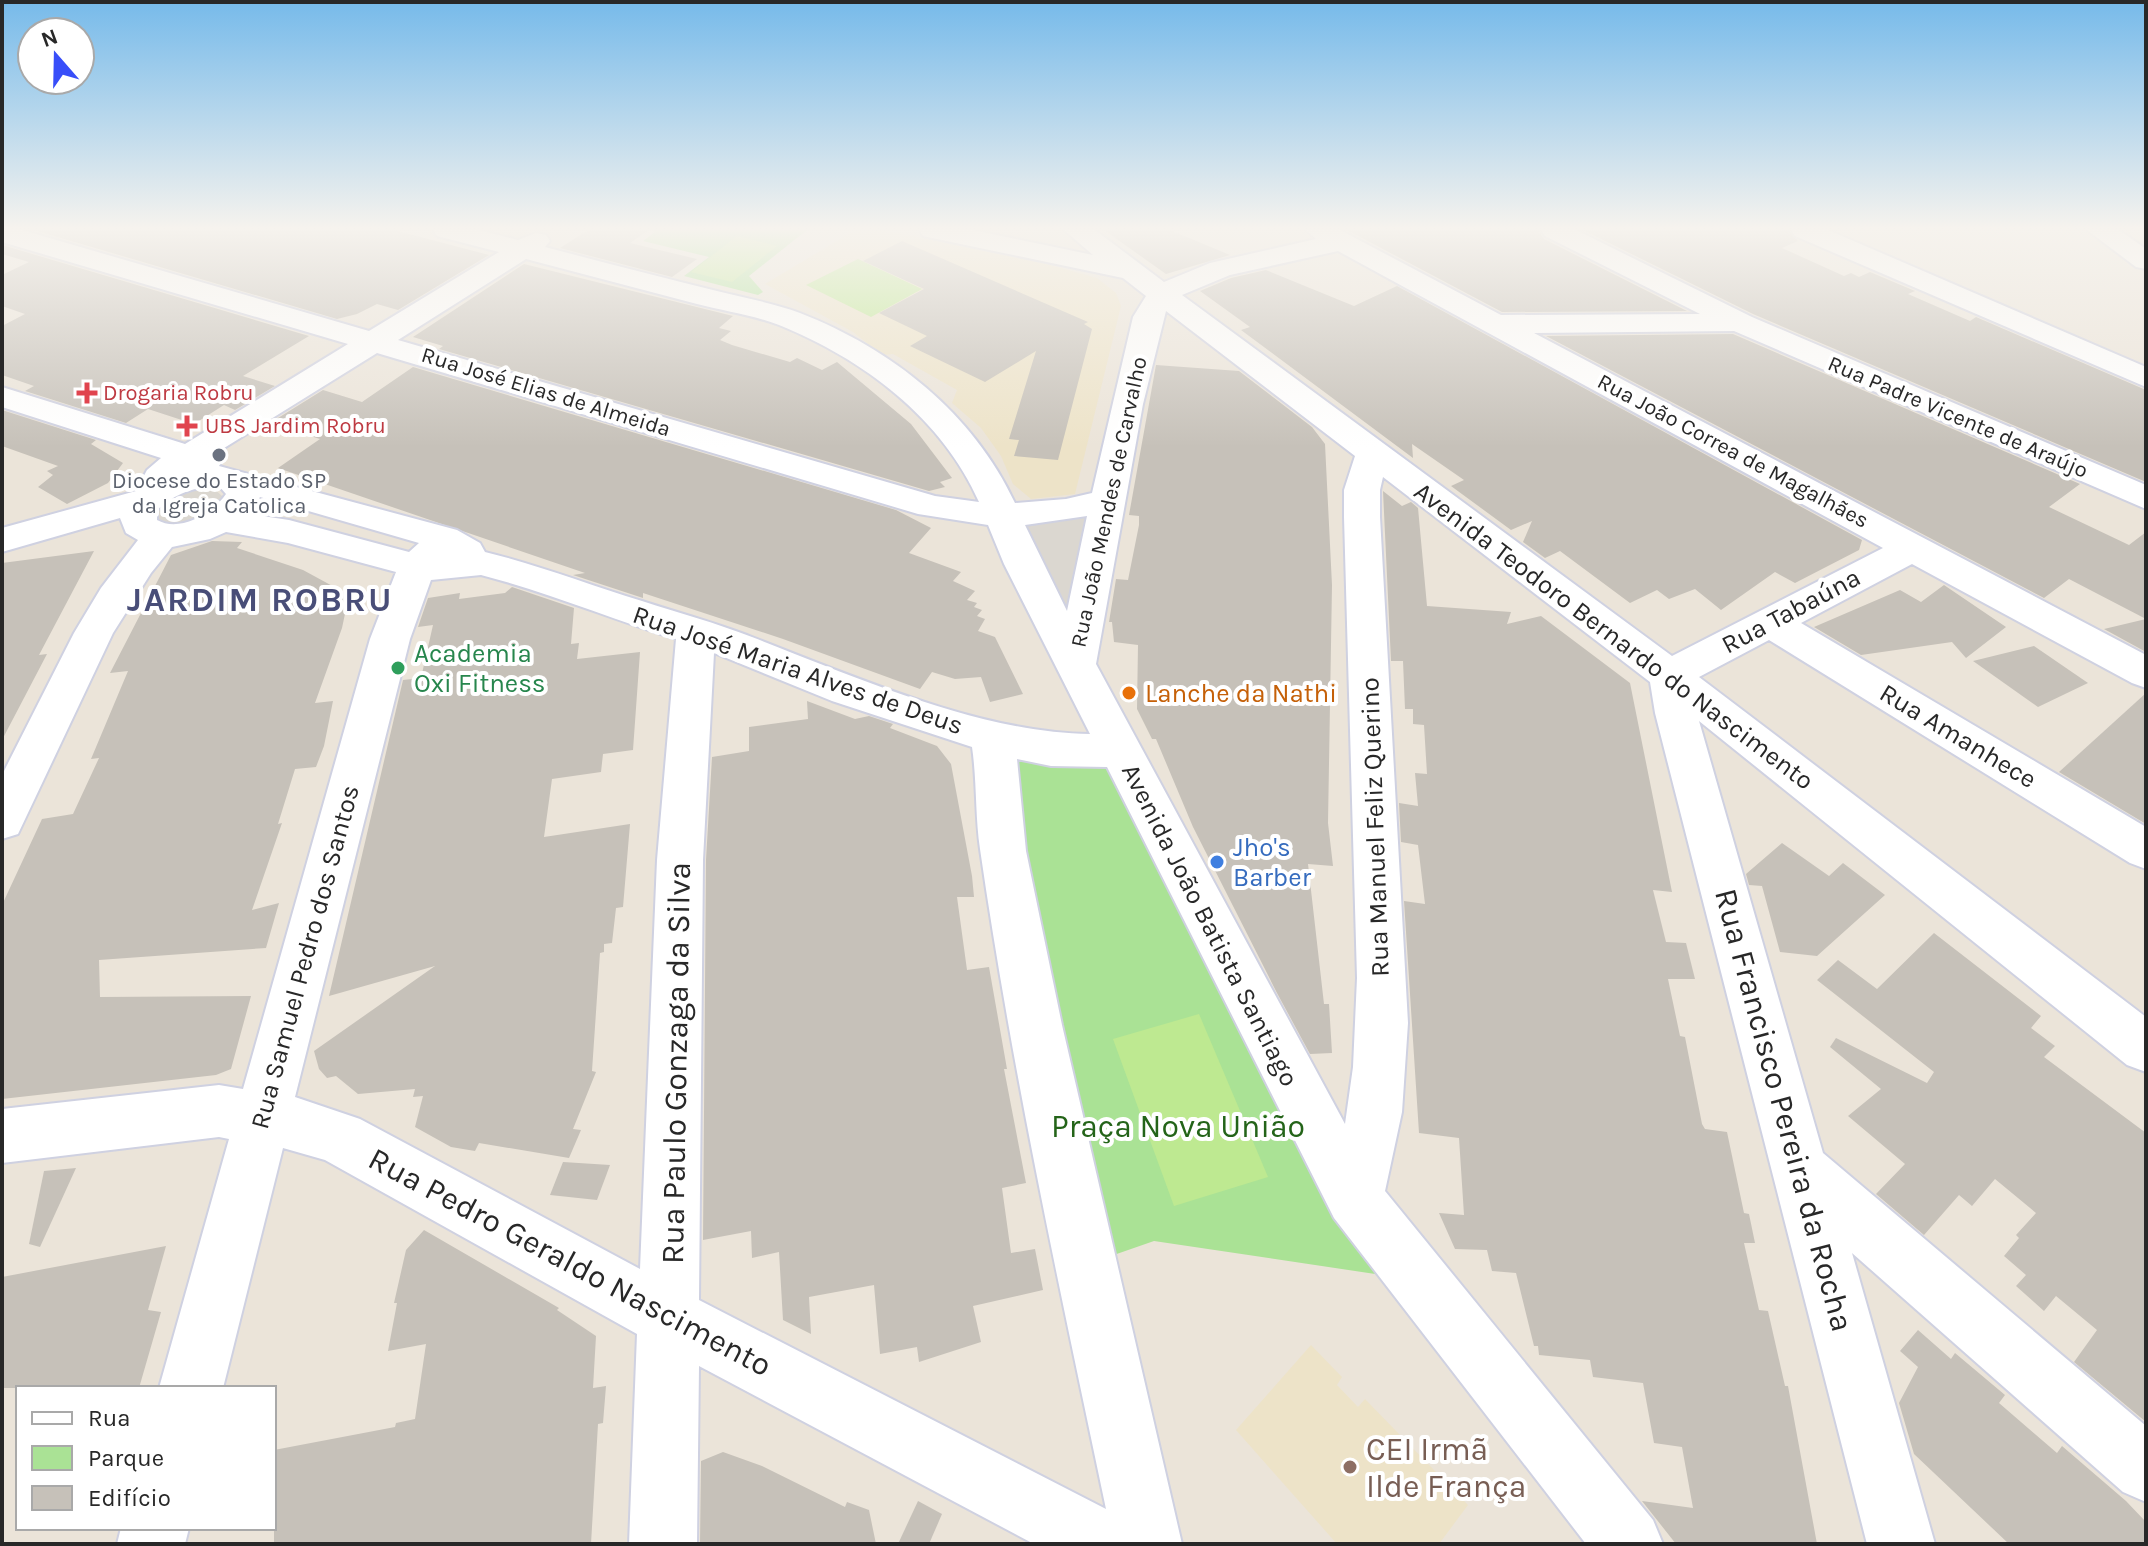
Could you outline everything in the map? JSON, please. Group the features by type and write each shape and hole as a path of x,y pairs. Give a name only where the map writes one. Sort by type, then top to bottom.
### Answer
{"street":[{"name":"Rua José Elias de Almeida","path":"240,302 931,506 956,512 999,514"},
{"path":"2,821 79,663 138,560 159,477 189,455 437,302"},
{"name":"Avenida João Batista Santiago","path":"736,302 821,332 895,374 939,414 981,470 999,514 1075,666 1354,1198 1629,1544"},
{"name":"Rua João Mendes de Carvalho","path":"1075,666 1125,412 1146,326 1147,302"},
{"name":"Avenida Teodoro Bernardo do Nascimento","path":"1173,302 1669,675 2146,1048"},
{"name":"Rua João Correa de Magalhães","path":"1455,302 2146,673"},
{"name":"Rua Padre Vicente de Araújo","path":"1699,302 2146,498"},
{"path":"1971,302 2146,378"},
{"path":"1497,324 1741,323"},
{"name":"Rua José Maria Alves de Deus","path":"2,397 189,455 216,466 228,478"},
{"name":"Rua Manuel Feliz Querino","path":"1354,1198 1370,1148 1380,1051 1382,980 1362,517 1362,490 1373,454"},
{"path":"221,520 241,503 244,494 228,478"},
{"name":"Rua José Maria Alves de Deus","path":"448,556 228,478 182,481 150,513 185,533 221,520 448,556 534,576 626,610 697,631 847,690 992,737 1051,750 1120,751"},
{"path":"999,514 1076,509 1109,499"},
{"path":"2,541 50,539 150,513"},
{"name":"Rua Tabaúna","path":"1669,675 1912,548"},
{"name":"Rua Samuel Pedro dos Santos","path":"192,1386 390,639 448,556"},
{"name":"Rua Amanhece","path":"1770,622 2146,850"},
{"name":"Rua Paulo Gonzaga da Silva","path":"663,1544 680,860 691,674 697,631"},
{"name":"Rua Francisco Pereira da Rocha","path":"1669,675 1680,728 1901,1544"},
{"path":"992,737 1002,846 1018,931 1071,1200 1148,1544"},
{"name":"Rua Pedro Geraldo Nascimento","path":"2,1136 219,1111 302,1125 340,1138 670,1318 1104,1544"},
{"path":"1801,1171 2146,1469"}],"shaded area":[{"path":"798,302 1120,302 1075,494 1031,499 1013,484 1001,456 981,428 952,403 957,390 893,354 882,355 853,332"},
{"path":"205,486 222,496 213,513 171,529 144,514 163,496"},
{"path":"1101,502 1067,652 1001,516"},
{"name":"CEI Irmã Ilde França","path":"1311,1345 1342,1377 1337,1385 1358,1407 1365,1399 1468,1505 1439,1544 1337,1544 1236,1430"}],"green space":[{"path":"841,302 898,302 871,317"},
{"name":"Praça Nova União","path":"994,739 1118,757 1402,1278 1154,1241 1085,1265"},
{"path":"1199,1014 1268,1177 1174,1206 1113,1039"}],"building":[{"path":"2,302 195,302 309,336 243,376 275,386 235,410 224,405 194,424 148,409 126,423 25,391 34,386 2,375 2,326 25,314 2,306"},
{"path":"280,302 411,302 398,310 377,304 337,319"},
{"path":"466,302 677,302 733,316 719,328 731,331 720,340 790,362 797,358 822,370 837,362 911,424 952,478 940,482 945,487 929,491 439,349 443,346 413,337"},
{"path":"899,302 1042,302 1088,322 1084,324 1092,329 1058,460 1014,456 1019,440 1009,439 1036,351 985,382 910,346 927,336 879,313"},
{"path":"1215,302 1345,302 1354,306 1362,302 1427,302 1862,540 1859,550 1795,583 1775,572 1721,610 1695,589 1669,599 1657,590 1630,603 1560,551 1545,558 1523,542 1532,521 1511,530 1451,486 1464,480 1412,444 1413,458 1241,330 1250,327"},
{"path":"1483,302 1669,302 1687,311 1502,312"},
{"path":"1729,302 1927,302 1970,321 1976,317 2146,390 2146,482"},
{"path":"1733,334 2080,484 2049,507 2129,545 2146,532 2146,619 2069,579 2044,598 1546,336"},
{"path":"1156,365 1239,371 1312,427 1325,444 1332,585 1328,823 1333,866 1308,864 1324,1004 1329,1004 1332,1053 1310,1054 1277,993 1193,827 1156,739 1152,739 1137,709 1138,645 1114,642 1112,622 1109,622 1116,579 1128,580 1139,525 1139,516 1129,515"},
{"path":"413,367 896,510 931,528 909,553 961,572 953,581 975,591 967,600 977,603 974,607 982,610 977,616 985,619 978,631 995,637 1023,694 990,702 981,677 955,679 932,672 920,689 643,593 643,598 573,575 585,573 278,468 320,439 270,423 323,390 362,402"},
{"path":"2,410 96,440 91,444 123,463 108,483 67,504 38,487 53,475 47,471 58,466 2,446"},
{"path":"1383,491 1402,506 1411,502 1418,508 1427,606 1511,612 1507,624 1541,616 1630,683 1672,892 1653,890 1666,942 1686,943 1695,979 1668,979 1680,1036 1685,1037 1702,1124 1705,1129 1727,1132 1744,1213 1749,1214 1755,1243 1744,1243 1759,1310 1768,1311 1785,1386 1788,1386 1817,1544 1676,1544 1642,1501 1693,1508 1682,1447 1654,1443 1643,1383 1593,1377 1590,1360 1539,1355 1516,1273 1492,1271 1487,1250 1455,1249 1439,1213 1464,1215 1459,1138 1419,1133 1404,901 1425,904 1418,845 1401,842 1399,803 1418,806 1415,773 1427,774 1424,725 1413,724 1413,709 1405,709 1403,661 1391,661"},
{"path":"212,541 242,542 237,548 303,570 349,595 342,628 315,703 333,701 324,746 316,767 295,769 278,824 282,823 252,910 279,903 266,948 99,960 100,997 251,996 231,1069 216,1075 2,1099 2,905 42,819 73,814 99,758 91,759 128,671 110,673 171,555"},
{"path":"94,551 39,655 47,654 2,740 2,563"},
{"path":"1944,585 2006,627 1966,658 1952,642 1861,655 1814,627 1900,590 1921,602"},
{"path":"512,587 574,608 571,644 579,643 577,659 640,652 633,750 603,754 601,772 552,779 544,837 630,824 623,907 616,908 612,943 604,944 604,952 600,953 592,1071 596,1072 573,1129 581,1130 569,1158 479,1143 475,1151 451,1147 415,1127 423,1096 413,1097 415,1089 358,1094 336,1076 327,1078 319,1069 314,1051 435,966 329,996 403,680 421,678 433,625 418,627 428,598 460,593 459,599 505,593"},
{"path":"2146,619 2146,652 2104,629"},
{"path":"2034,646 2088,683 2038,707 1973,661"},
{"path":"2146,693 2146,824 2059,772"},
{"path":"807,701 855,719 869,716 893,724 890,728 937,746 951,764 974,897 957,897 967,970 989,967 1007,1069 1004,1069 1026,1183 1002,1188 1011,1253 1035,1249 1043,1290 973,1306 981,1342 919,1362 917,1347 880,1354 874,1285 809,1297 811,1334 783,1320 779,1252 752,1258 751,1231 703,1240 706,860 712,757 749,751 749,727 808,719"},
{"path":"1782,843 1829,876 1843,863 1885,895 1817,956 1780,952 1762,886 1749,885 1746,874"},
{"path":"1934,933 2041,1016 2031,1028 2055,1046 2044,1057 2146,1133 2146,1422 2074,1362 2097,1330 2056,1296 2044,1311 2016,1286 2026,1275 2004,1256 2019,1238 2016,1235 2036,1213 1995,1179 1972,1206 1959,1195 1924,1235 1876,1194 1905,1164 1848,1116 1881,1089 1830,1047 1836,1038 1927,1083 1934,1072 1817,980 1838,960 1877,989"},
{"path":"563,1162 610,1165 597,1200 550,1195"},
{"path":"76,1168 40,1247 29,1244 44,1171"},
{"path":"424,1230 559,1308 557,1310 596,1336 593,1388 606,1386 603,1423 598,1424 591,1544 274,1544 276,1450 395,1427 396,1423 415,1419 426,1344 388,1351 397,1303 394,1303 406,1250"},
{"path":"166,1246 148,1310 161,1312 140,1386 2,1388 2,1277"},
{"path":"1918,1330 1951,1359 1955,1353 2005,1395 1999,1403 2057,1453 2062,1446 2126,1501 2146,1522 2146,1544 2009,1544 1914,1454 1899,1403 1918,1367 1900,1351"},
{"path":"723,1452 762,1466 845,1507 847,1502 869,1510 876,1544 700,1544 701,1461"},
{"path":"918,1501 942,1514 929,1544 898,1544"}],"place":[{"name":"Drogaria Robru","path":"87,393"},
{"name":"UBS Jardim Robru","path":"187,426"},
{"name":"Diocese do Estado SP da Igreja Catolica","path":"219,455"},
{"name":"Academia Oxi Fitness","path":"398,668"},
{"name":"Lanche da Nathi","path":"1129,693"},
{"name":"Jho's Barber","path":"1217,862"},
{"name":"CEI Irmã Ilde França","path":"1350,1467"}],"district":[{"name":"JARDIM ROBRU","path":"260,600"}]}
